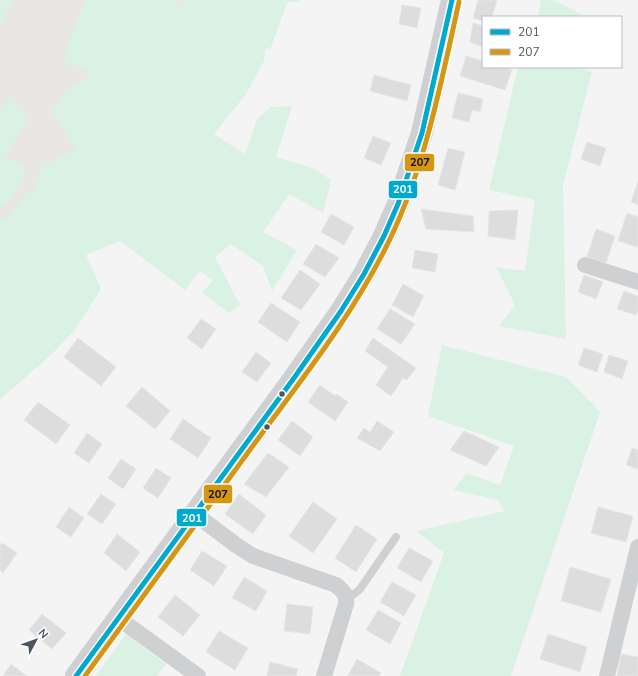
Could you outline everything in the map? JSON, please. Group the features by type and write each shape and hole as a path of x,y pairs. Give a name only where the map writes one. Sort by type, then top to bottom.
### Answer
{"main road":[{"path":"76,676 294,378 341,311 364,274 384,236 398,204 422,133 452,0"}],"street":[{"path":"585,265 638,282"},
{"path":"195,514 253,556 336,585 342,590 347,597 346,604 324,676"},
{"path":"607,676 635,568 638,547"},
{"path":"118,618 198,676"}],"lane":[{"path":"347,597 353,595 360,589 396,537"}],"shaded area":[{"path":"0,0 282,0 130,204 0,352"}],"green space":[{"path":"0,0 14,0 0,24"},
{"path":"87,0 176,0 174,3 181,8 186,0 299,0 287,3 270,50 266,48 264,61 246,94 214,134 245,154 257,119 271,107 292,106 276,157 315,169 331,180 323,213 289,194 263,232 297,250 272,291 263,266 231,244 215,257 241,305 229,313 202,293 213,280 200,271 185,290 120,241 86,255 101,289 77,327 57,349 0,400 0,218 6,219 27,193 37,189 40,169 77,150 53,112 67,89 87,78 87,71 63,60 83,4"},
{"path":"541,0 553,0 583,15 582,16 538,16"},
{"path":"518,68 580,68 592,72 563,185 566,339 499,326 515,305 496,267 525,271 535,200 489,190"},
{"path":"10,98 28,119 5,157 24,164 25,177 8,203 0,208 0,108"},
{"path":"442,345 566,377 600,412 511,676 400,676 444,553 416,531 505,511 498,500 454,490 466,473 500,485 514,446 428,416"},
{"path":"126,634 166,664 157,676 96,676"}],"building":[{"path":"478,0 497,0 492,16 482,16 482,21 473,18"},
{"path":"402,5 421,8 417,28 399,24"},
{"path":"473,23 482,26 482,47 470,42"},
{"path":"466,56 482,61 482,68 506,68 512,70 505,90 460,76"},
{"path":"374,75 411,85 407,101 370,91"},
{"path":"458,93 483,99 480,112 472,110 469,122 452,118"},
{"path":"373,136 391,143 381,165 364,158"},
{"path":"587,142 606,148 600,166 581,159"},
{"path":"448,148 465,152 455,190 438,185"},
{"path":"638,181 638,205 631,202"},
{"path":"421,209 473,216 474,232 426,229"},
{"path":"518,210 515,240 488,236 489,211"},
{"path":"627,213 638,217 637,247 618,241"},
{"path":"331,214 354,227 344,245 321,232"},
{"path":"596,229 615,236 606,263 587,257"},
{"path":"316,244 339,258 325,277 303,264"},
{"path":"415,250 438,254 435,272 412,268"},
{"path":"300,270 320,284 301,310 281,298"},
{"path":"584,275 603,282 596,299 578,292"},
{"path":"403,284 424,296 413,317 392,305"},
{"path":"624,291 638,296 638,310 636,315 617,309"},
{"path":"271,303 300,322 287,342 258,322"},
{"path":"390,309 415,324 401,344 377,329"},
{"path":"201,319 216,329 202,349 187,338"},
{"path":"78,338 116,367 101,386 64,357"},
{"path":"373,338 416,368 407,380 403,378 391,396 376,385 388,367 365,351"},
{"path":"584,348 603,354 597,372 578,365"},
{"path":"256,352 271,363 257,382 242,372"},
{"path":"609,355 628,361 622,379 604,372"},
{"path":"320,385 335,396 336,394 348,402 335,421 308,402"},
{"path":"142,387 170,411 155,429 126,406"},
{"path":"38,402 70,425 56,444 24,420"},
{"path":"183,419 211,438 198,458 170,439"},
{"path":"292,421 313,437 300,456 278,440"},
{"path":"377,421 394,432 380,451 357,438 364,428 370,432"},
{"path":"464,431 499,447 486,466 450,450"},
{"path":"87,433 102,444 89,463 74,453"},
{"path":"632,448 638,450 638,469 626,465"},
{"path":"268,453 289,467 266,497 244,484"},
{"path":"121,459 136,469 123,489 108,478"},
{"path":"156,468 171,478 158,498 143,488"},
{"path":"101,494 116,504 102,524 87,514"},
{"path":"239,494 266,515 253,534 225,514"},
{"path":"313,502 337,519 313,553 289,536"},
{"path":"69,507 84,518 71,537 56,527"},
{"path":"598,507 633,516 626,542 591,533"},
{"path":"356,525 377,539 356,572 335,558"},
{"path":"117,534 140,552 126,571 104,553"},
{"path":"2,543 17,553 3,573 0,570 0,545"},
{"path":"409,548 433,561 421,582 397,568"},
{"path":"202,551 227,566 214,586 190,570"},
{"path":"570,567 611,579 601,612 561,601"},
{"path":"244,577 267,591 256,611 232,598"},
{"path":"392,582 416,595 404,616 380,602"},
{"path":"175,595 200,615 183,636 158,617"},
{"path":"287,604 313,607 310,634 284,631"},
{"path":"378,610 401,623 390,644 366,630"},
{"path":"42,614 66,633 52,649 29,630"},
{"path":"219,631 248,648 235,670 206,652"},
{"path":"548,634 587,647 580,672 540,659"},
{"path":"621,654 638,657 638,676 617,676"},
{"path":"357,659 381,673 379,676 348,676"},
{"path":"270,662 298,669 296,676 267,676"},
{"path":"11,664 27,676 3,676"}],"transit line":[{"name":"201","path":"76,676 294,378 341,311 364,274 384,236 398,204 422,133 452,0"},
{"name":"207","path":"85,676 315,362 363,290 377,265 403,211 423,152 439,92 459,2"}]}
